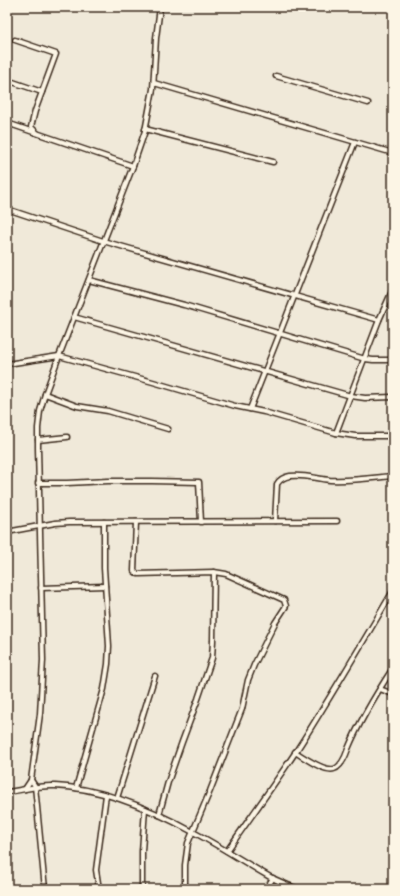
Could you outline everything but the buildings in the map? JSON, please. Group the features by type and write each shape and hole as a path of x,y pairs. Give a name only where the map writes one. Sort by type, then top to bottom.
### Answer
{"street":[{"path":"25,789 32,780 42,686 42,588 38,483 40,411 59,356 133,166 145,129 154,83 156,38 160,7"},
{"path":"15,40 56,54 35,111 31,127 37,134"},
{"path":"276,76 368,103"},
{"path":"7,80 42,92"},
{"path":"154,83 393,153"},
{"path":"7,123 133,166"},
{"path":"145,129 273,162"},
{"path":"250,409 355,142"},
{"path":"7,209 103,241 379,320"},
{"path":"89,280 184,305 365,359 393,360"},
{"path":"336,433 379,320 393,289"},
{"path":"74,317 351,396 365,398 393,397"},
{"path":"7,364 59,356 336,433 355,436 393,436"},
{"path":"45,394 77,406 108,410 168,429"},
{"path":"38,440 67,437"},
{"path":"275,521 277,484 280,479 289,476 337,480 393,476"},
{"path":"38,483 108,481 199,482 201,522"},
{"path":"7,532 69,522 337,521"},
{"path":"76,788 104,689 108,664 109,646 104,568 104,522"},
{"path":"136,522 134,570 138,574 214,572 226,574 284,600 286,606 275,623 254,665 248,680 242,709 210,791 192,831 186,851 185,889"},
{"path":"159,815 179,748 212,658 214,572"},
{"path":"42,588 105,586"},
{"path":"227,851 295,752 328,700 393,590"},
{"path":"295,752 319,766 333,770 337,768 346,754 356,730 393,668"},
{"path":"117,798 155,676"},
{"path":"380,688 393,694"},
{"path":"32,780 35,786 45,889"},
{"path":"7,792 35,786 54,786 76,788 117,798 159,815 192,831 273,878 297,889"},
{"path":"98,889 96,870 106,795"},
{"path":"142,889 143,827 145,809"},
{"path":"266,889 273,878"}]}
